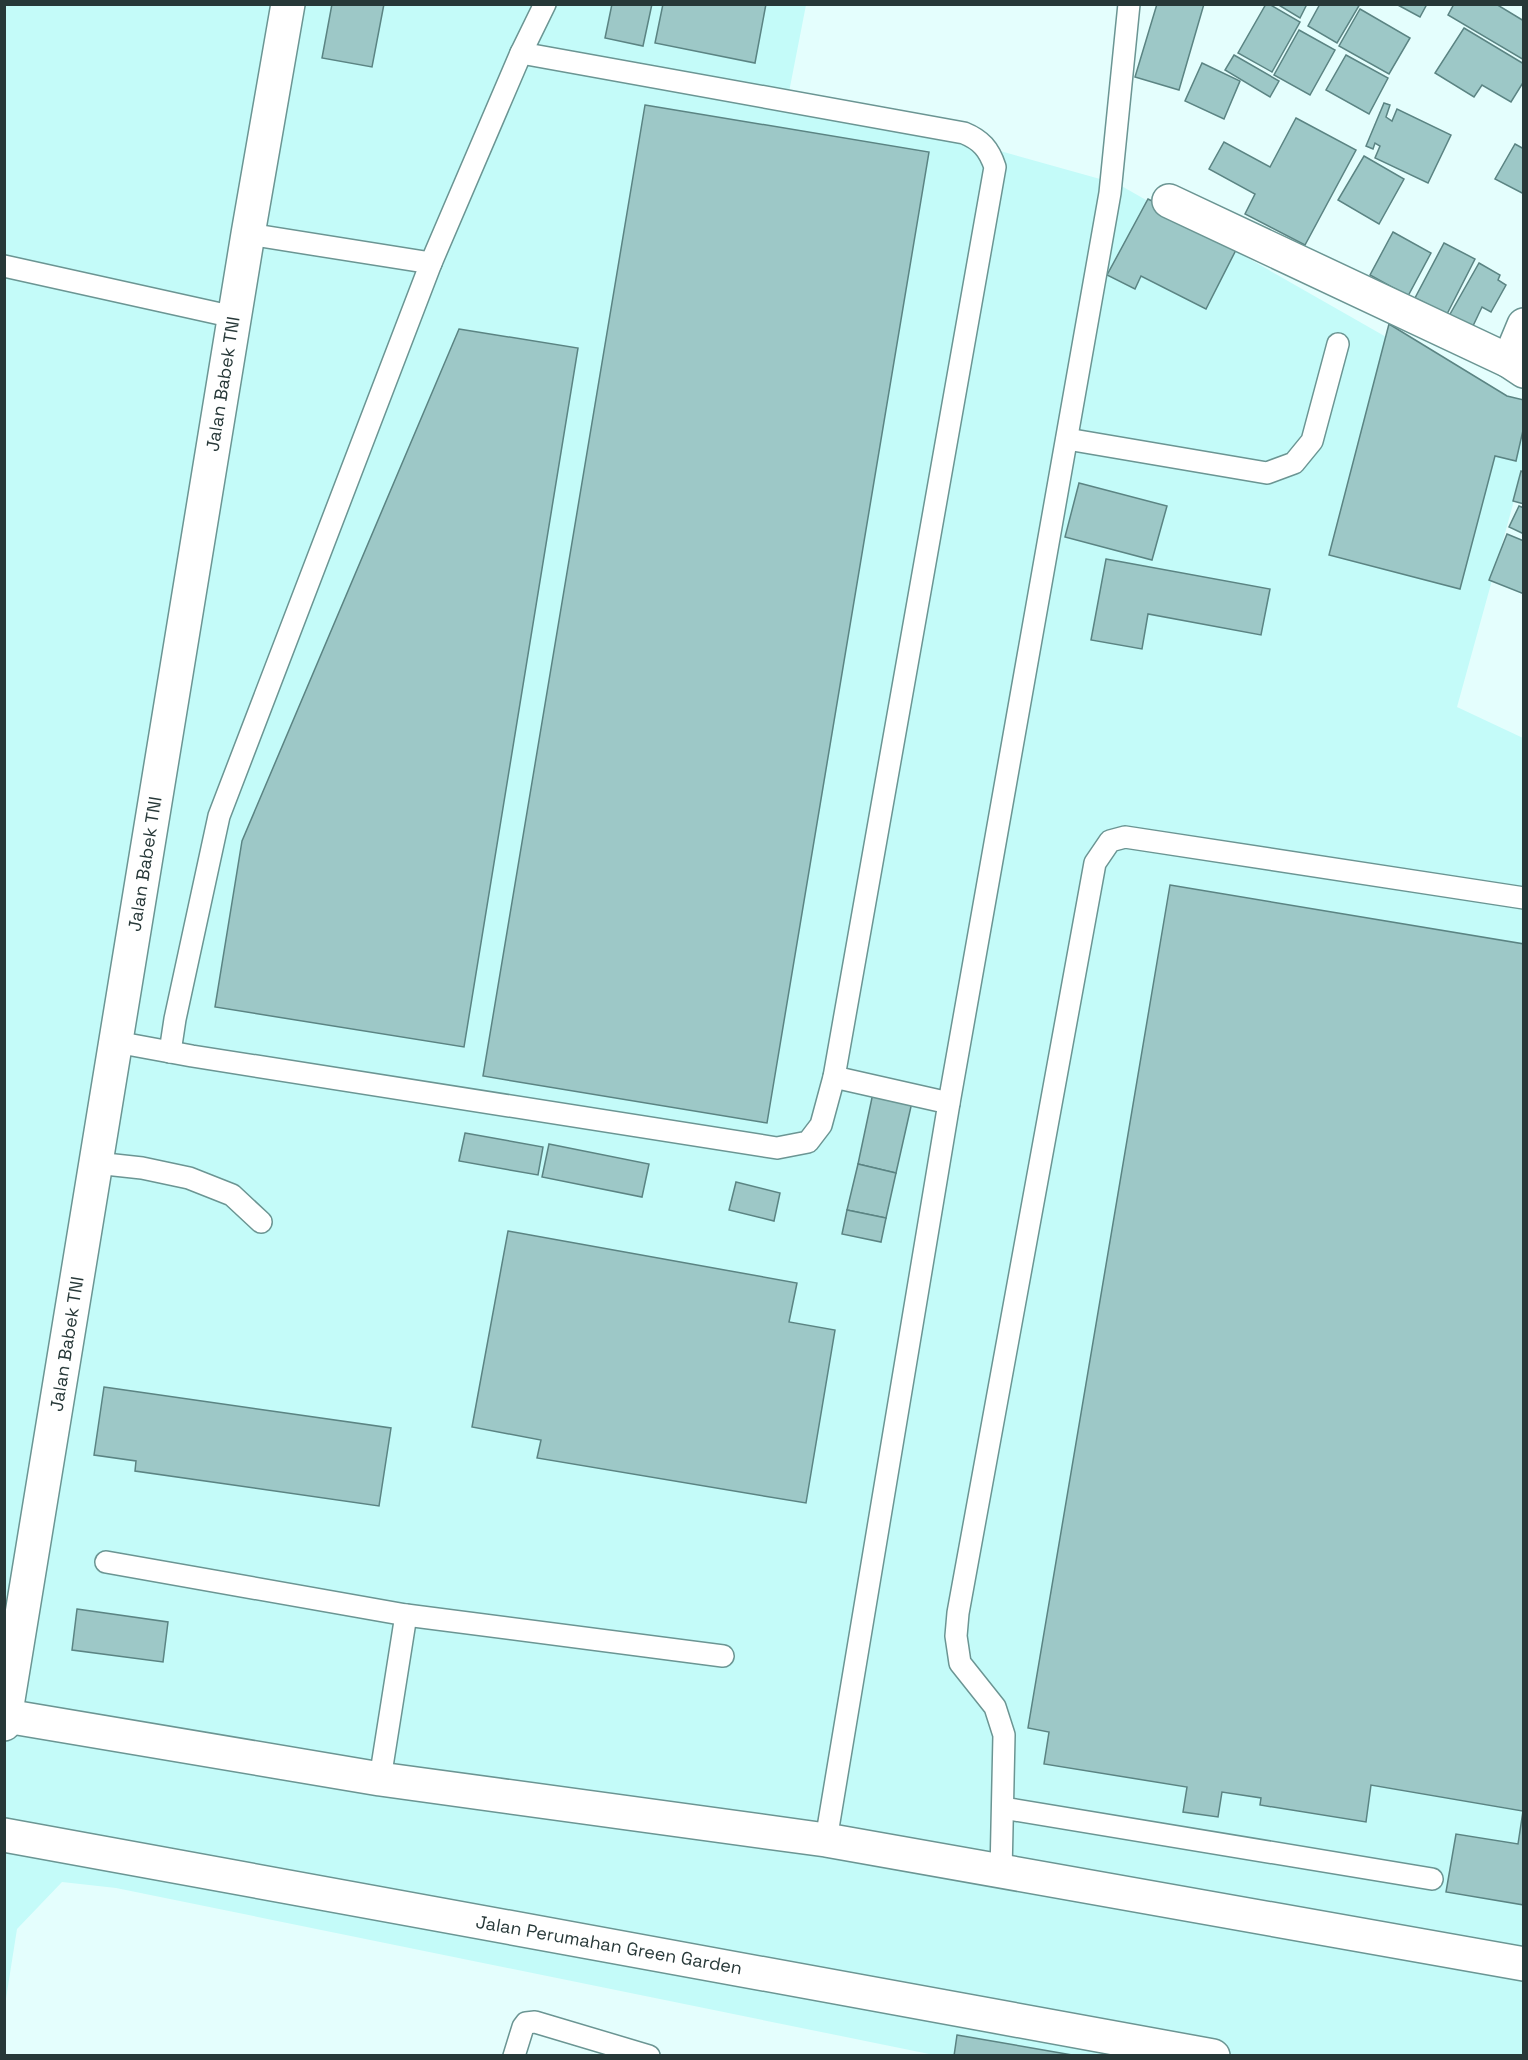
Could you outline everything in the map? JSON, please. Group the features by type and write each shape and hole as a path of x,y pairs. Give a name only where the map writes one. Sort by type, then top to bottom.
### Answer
{"street":[{"name":"Jalan Babek TNI","path":"5,1718 234,317 288,4"},
{"path":"1169,201 1516,366 1524,325"},
{"path":"5,1718 380,1779 826,1840 1001,1873 1524,1964"},
{"name":"Jalan Perumahan Green Garden","path":"4,1835 1213,2055"}],"lane":[{"path":"170,1052 175,1019 219,816 431,263 521,53 545,4"},
{"path":"826,1840 949,1103 1110,194 1130,4"},
{"path":"116,1042 777,1148 808,1142 821,1125 834,1077 995,166 985,146 974,137 964,134 521,53"},
{"path":"248,234 431,263"},
{"path":"4,266 234,317"},
{"path":"1067,439 1267,473 1294,463 1312,441 1338,344"},
{"path":"1001,1873 1003,1728 995,1707 960,1663 956,1636 958,1613 1095,863 1103,849 1114,839 1125,837 1524,898"},
{"path":"834,1077 949,1103"},
{"path":"96,1163 142,1168 189,1179 232,1195 261,1222"},
{"path":"106,1562 406,1615 723,1656"},
{"path":"380,1779 406,1615"},
{"path":"1003,1808 1432,1879"},
{"path":"514,2055 523,2027 526,2023 535,2022 649,2055"}],"shaded area":[{"path":"5,5 806,5 789,92 1118,184 1523,415 1523,468 1457,707 1523,738 1523,2055 934,2055 116,1888 62,1882 17,1929 5,2005"}],"building":[{"path":"332,4 384,4 372,67 322,58"},
{"path":"612,4 652,4 643,46 605,38"},
{"path":"663,4 766,4 755,63 655,43"},
{"path":"1157,4 1204,4 1179,90 1135,77"},
{"path":"1266,4 1300,22 1272,72 1238,53"},
{"path":"1277,4 1307,4 1300,18"},
{"path":"1320,4 1360,4 1337,43 1308,26"},
{"path":"1396,4 1427,4 1420,17"},
{"path":"1454,4 1496,4 1524,21 1524,60 1448,15"},
{"path":"1360,9 1410,38 1389,74 1339,46"},
{"path":"1464,28 1524,64 1524,81 1511,102 1482,85 1474,97 1435,73"},
{"path":"1299,30 1335,50 1310,95 1274,75"},
{"path":"1234,55 1279,81 1270,97 1225,70"},
{"path":"1346,55 1388,78 1369,114 1326,90"},
{"path":"1202,63 1240,81 1224,119 1185,101"},
{"path":"1384,103 1390,105 1386,117 1392,121 1397,109 1451,135 1428,183 1375,158 1380,146 1375,143 1373,149 1366,146"},
{"path":"645,105 929,152 767,1123 483,1076"},
{"path":"1296,118 1356,150 1305,245 1245,214 1255,194 1209,169 1224,142 1270,167"},
{"path":"1515,144 1524,149 1524,194 1495,179"},
{"path":"1364,156 1404,179 1379,224 1338,200"},
{"path":"1148,199 1239,244 1206,309 1141,276 1135,289 1107,275"},
{"path":"1393,232 1431,253 1408,296 1370,275"},
{"path":"1444,243 1475,259 1447,314 1415,298"},
{"path":"1479,263 1500,275 1498,280 1506,285 1491,312 1482,307 1472,328 1449,316"},
{"path":"1389,324 1507,396 1524,400 1524,426 1516,461 1495,456 1460,589 1329,555"},
{"path":"459,329 578,348 464,1047 215,1007 242,841"},
{"path":"1521,471 1524,472 1524,504 1513,501"},
{"path":"1079,483 1167,506 1152,560 1065,537"},
{"path":"1519,506 1524,508 1524,534 1509,527"},
{"path":"1507,534 1524,541 1524,594 1489,580"},
{"path":"1106,559 1270,589 1261,635 1148,614 1142,649 1091,640"},
{"path":"1170,885 1524,944 1524,1905 1446,1892 1456,1834 1518,1844 1523,1811 1371,1785 1366,1822 1260,1805 1261,1798 1222,1792 1218,1817 1183,1812 1187,1787 1044,1764 1049,1732 1028,1728"},
{"path":"873,1093 912,1102 896,1173 858,1164"},
{"path":"465,1133 543,1147 538,1175 459,1161"},
{"path":"549,1144 649,1164 642,1197 542,1177"},
{"path":"858,1164 896,1173 886,1218 847,1210"},
{"path":"736,1182 780,1193 774,1221 729,1210"},
{"path":"847,1210 886,1218 881,1242 842,1234"},
{"path":"508,1231 797,1283 789,1322 835,1330 806,1503 537,1458 541,1440 472,1427"},
{"path":"104,1387 391,1428 379,1506 135,1471 136,1461 94,1455"},
{"path":"77,1609 168,1622 163,1662 72,1650"},
{"path":"957,2035 1078,2056 954,2056"}]}
